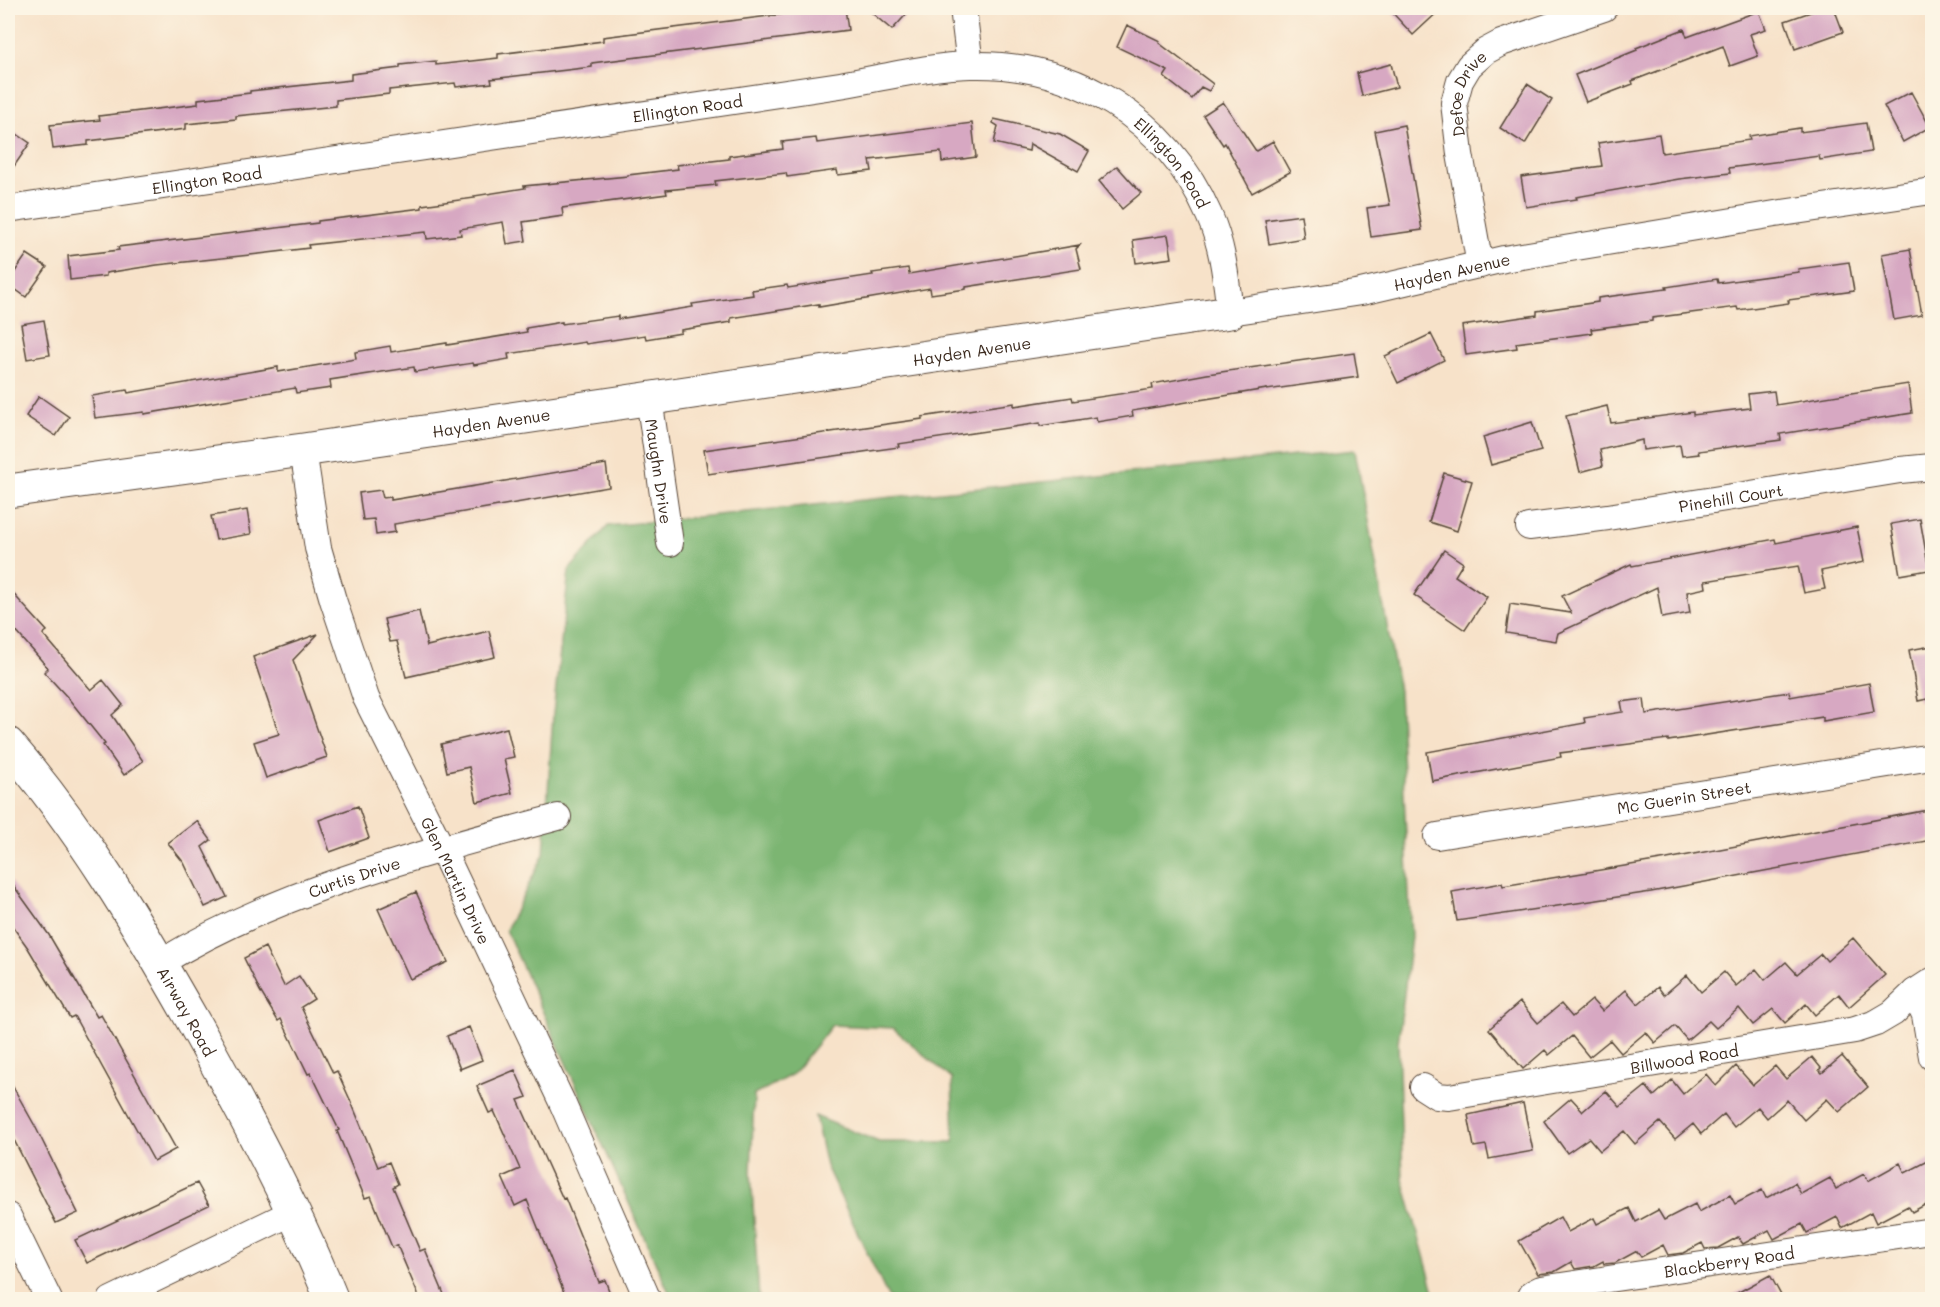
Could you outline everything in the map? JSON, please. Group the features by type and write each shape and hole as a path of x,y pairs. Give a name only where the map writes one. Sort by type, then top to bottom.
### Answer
{"street":[{"path":"963,8 970,65"},
{"name":"Defoe Drive","path":"1480,265 1454,109 1460,81 1469,66 1486,51 1501,43 1604,8"},
{"name":"Ellington Road","path":"8,209 970,65 1003,66 1033,70 1099,93 1143,124 1167,147 1190,177 1210,216 1223,258 1230,312"},
{"name":"Hayden Avenue","path":"8,491 303,450 1361,292 1504,259 1775,214 1932,191"},
{"name":"Maughn Drive","path":"649,398 670,543"},
{"name":"Glen Martin Drive","path":"303,450 318,548 352,659 371,708 442,849 561,1100 648,1299"},
{"name":"Pinehill Court","path":"1529,527 1932,467"},
{"name":"Airway Road","path":"8,744 87,848 160,963 230,1087 293,1212 332,1299"},
{"name":"Mc Guerin Street","path":"1437,836 1932,757"},
{"name":"Curtis Drive","path":"160,963 197,941 252,915 395,862 558,818"},
{"path":"1924,986 1924,1015 1932,1057"},
{"name":"Billwood Road","path":"1423,1087 1437,1096 1449,1097 1856,1030 1876,1023 1893,1013 1924,986"},
{"path":"111,1299 293,1212"},
{"path":"8,1216 49,1299"},
{"name":"Blackberry Road","path":"1529,1299 1533,1293 1541,1289 1932,1231"}],"green space":[{"path":"1355,450 1399,691 1411,937 1398,1043 1403,1179 1436,1299 889,1299 826,1166 815,1116 879,1142 954,1142 952,1079 893,1028 832,1025 793,1074 754,1095 751,1172 759,1299 672,1299 506,930 544,854 553,714 569,570 608,526"}],"building":[{"path":"845,8 848,30 592,63 592,67 491,79 492,83 456,87 455,83 389,90 389,94 336,100 336,106 236,116 236,119 186,124 186,129 88,141 88,145 53,149 50,125 100,120 99,116 198,104 198,99 250,93 250,91 351,80 351,74 400,68 400,65 436,61 436,65 498,58 498,54 603,41 603,37"},
{"path":"866,8 912,8 892,30"},
{"path":"1388,8 1442,8 1413,35"},
{"path":"1822,8 1834,8 1843,32 1795,49 1785,21"},
{"path":"1759,11 1766,29 1750,34 1758,56 1730,66 1723,46 1632,81 1633,84 1586,102 1575,75 1684,29 1687,37"},
{"path":"1127,25 1160,41 1159,43 1213,84 1209,91 1201,87 1192,99 1164,77 1168,71 1117,47"},
{"path":"1391,64 1397,87 1362,96 1357,73"},
{"path":"1527,84 1552,100 1525,144 1500,128"},
{"path":"1911,92 1930,127 1903,142 1884,106"},
{"path":"1223,102 1256,151 1273,141 1290,172 1252,193 1225,143 1223,145 1203,115"},
{"path":"994,119 1060,134 1089,151 1078,171 1030,144 1029,151 994,143 998,126 993,123"},
{"path":"972,123 976,157 942,162 941,152 870,160 872,171 838,175 837,170 787,177 786,173 715,181 716,185 666,190 667,194 562,208 563,216 523,222 526,241 507,244 503,222 460,229 461,235 427,239 426,232 308,245 309,248 157,265 106,273 106,276 70,280 68,256 119,250 118,247 422,208 422,205 475,198 474,196 525,188 524,186 678,169 677,165 729,159 729,156 783,149 782,142 816,138 817,143"},
{"path":"1866,123 1871,152 1820,160 1819,156 1729,168 1730,173 1679,179 1526,207 1521,177 1602,166 1598,143 1659,134 1662,153 1750,140 1749,136 1800,128 1800,132"},
{"path":"1404,125 1422,230 1371,237 1367,208 1390,205 1375,131"},
{"path":"8,128 30,143 8,175"},
{"path":"1117,166 1141,193 1122,209 1099,181"},
{"path":"1301,215 1304,238 1269,244 1265,220"},
{"path":"1168,235 1172,258 1136,263 1133,240"},
{"path":"1080,245 1076,249 1081,269 931,294 930,288 819,307 819,304 731,318 731,322 681,330 681,333 646,339 645,335 508,354 509,359 474,365 473,363 415,372 414,367 330,380 331,388 296,393 295,388 144,414 144,412 95,418 92,396 127,390 128,393 278,367 278,372 356,359 355,352 390,346 391,352 447,343 447,345 527,332 526,328 562,322 562,324 618,316 618,319 693,307 692,304 753,295 752,290 787,285 788,288 908,268 909,274"},
{"path":"1910,249 1922,315 1894,320 1882,254"},
{"path":"27,254 47,267 26,297 8,282"},
{"path":"1849,262 1854,291 1738,310 1737,307 1652,318 1652,321 1591,329 1592,333 1516,343 1517,348 1466,355 1462,326 1537,315 1537,311 1598,302 1598,298 1667,289 1666,287 1717,279 1718,283 1799,272 1798,269"},
{"path":"44,320 50,355 27,359 21,324"},
{"path":"1431,334 1444,360 1398,383 1385,356"},
{"path":"1354,353 1358,377 1132,411 1133,416 1097,422 1096,417 1040,426 1040,423 898,444 899,447 708,474 704,450 922,419 922,417 1014,403 1014,406 1072,397 1073,401 1153,389 1152,384 1207,374"},
{"path":"1908,384 1912,413 1780,434 1781,440 1698,451 1699,454 1682,456 1680,445 1643,450 1642,440 1600,450 1603,466 1580,472 1566,416 1607,406 1611,423 1693,412 1693,415 1750,408 1748,394 1774,391 1776,405"},
{"path":"39,396 69,417 56,436 26,416"},
{"path":"1532,422 1541,451 1491,465 1483,437"},
{"path":"606,464 609,487 394,524 395,532 376,535 374,519 363,520 359,493 381,490 383,498 391,497 391,500"},
{"path":"1444,473 1472,481 1457,531 1429,522"},
{"path":"247,510 251,534 216,540 211,516"},
{"path":"1920,519 1929,570 1900,575 1891,524"},
{"path":"1857,527 1864,562 1821,571 1825,589 1804,593 1798,566 1705,581 1706,588 1687,592 1690,613 1662,618 1657,587 1558,633 1556,641 1506,633 1510,604 1571,613 1562,596 1631,564 1632,566 1775,539 1776,543"},
{"path":"1444,550 1463,563 1455,576 1487,597 1465,630 1414,595"},
{"path":"8,588 47,631 43,634 91,690 103,680 123,705 112,715 143,761 124,775 103,745 105,744 44,672 48,668 8,622"},
{"path":"419,611 427,646 489,631 495,657 406,677 397,641 390,642 384,619"},
{"path":"318,634 293,660 327,757 266,778 254,742 279,734 253,657"},
{"path":"1932,646 1932,698 1918,701 1909,650"},
{"path":"1869,683 1874,712 1823,721 1823,717 1668,741 1668,739 1560,753 1561,757 1432,781 1427,752 1585,723 1584,718 1623,712 1621,702 1644,699 1646,714 1789,692 1790,697"},
{"path":"507,728 514,757 504,759 512,793 477,802 469,767 447,772 441,744"},
{"path":"358,806 369,838 330,852 319,820"},
{"path":"1928,810 1932,840 1651,892 1457,921 1452,892 1502,883 1503,886 1667,859"},
{"path":"197,821 211,840 202,847 227,897 205,907 184,863 168,843"},
{"path":"8,878 49,935 97,1017 101,1015 176,1149 154,1161 74,1016 70,1018 28,948 8,920"},
{"path":"416,892 448,962 410,979 378,909"},
{"path":"1853,938 1885,975 1849,1007 1839,994 1815,1015 1806,1004 1785,1023 1773,1009 1753,1025 1739,1008 1716,1028 1709,1021 1687,1040 1675,1026 1655,1043 1646,1032 1621,1053 1610,1040 1589,1057 1572,1036 1549,1055 1545,1050 1523,1069 1489,1029 1520,1002 1538,1023 1561,1004 1572,1017 1592,1000 1602,1011 1626,990 1638,1004 1658,987 1664,995 1687,975 1701,992 1724,972 1736,986 1756,969 1765,980 1786,962 1797,974 1821,954 1827,961"},
{"path":"265,947 284,986 299,976 314,999 301,1007 333,1073 337,1071 378,1167 389,1162 398,1184 393,1187 420,1251 425,1249 446,1299 420,1299 397,1245 392,1247 371,1196 365,1198 337,1131 339,1130 311,1073 308,1074 281,1019 278,1021 244,958"},
{"path":"469,1027 482,1060 460,1069 447,1036"},
{"path":"1842,1056 1868,1087 1839,1112 1827,1099 1804,1120 1787,1100 1767,1118 1758,1107 1734,1127 1724,1114 1701,1134 1693,1124 1675,1139 1660,1122 1635,1144 1624,1131 1600,1151 1589,1138 1567,1153 1544,1121 1571,1098 1583,1111 1606,1091 1620,1107 1646,1086 1654,1096 1672,1080 1683,1094 1706,1074 1716,1086 1736,1066 1753,1085 1775,1066 1786,1079 1812,1057 1821,1068 1819,1070 1822,1073"},
{"path":"515,1070 527,1097 518,1100 563,1199 565,1198 599,1282 605,1280 612,1299 556,1298 565,1295 527,1200 515,1206 502,1177 520,1169 494,1111 489,1113 477,1086"},
{"path":"8,1078 35,1126 78,1213 56,1223 8,1128"},
{"path":"1523,1103 1533,1151 1489,1159 1486,1145 1474,1147 1468,1115"},
{"path":"1932,1159 1932,1201 1912,1212 1908,1206 1876,1223 1871,1212 1842,1228 1837,1217 1807,1233 1802,1224 1774,1239 1769,1230 1743,1244 1738,1237 1718,1248 1705,1249 1702,1243 1683,1253 1668,1255 1663,1245 1641,1257 1637,1251 1615,1263 1604,1264 1603,1261 1594,1266 1575,1269 1571,1262 1554,1272 1538,1274 1519,1241 1560,1217 1568,1232 1594,1218 1597,1224 1629,1208 1636,1222 1658,1210 1664,1220 1695,1204 1699,1212 1730,1195 1735,1204 1762,1190 1766,1198 1795,1183 1801,1194 1830,1178 1836,1189 1864,1174 1868,1181 1900,1163 1905,1173"},
{"path":"197,1183 209,1205 87,1263 75,1240"},
{"path":"1770,1275 1783,1299 1726,1299"}]}
